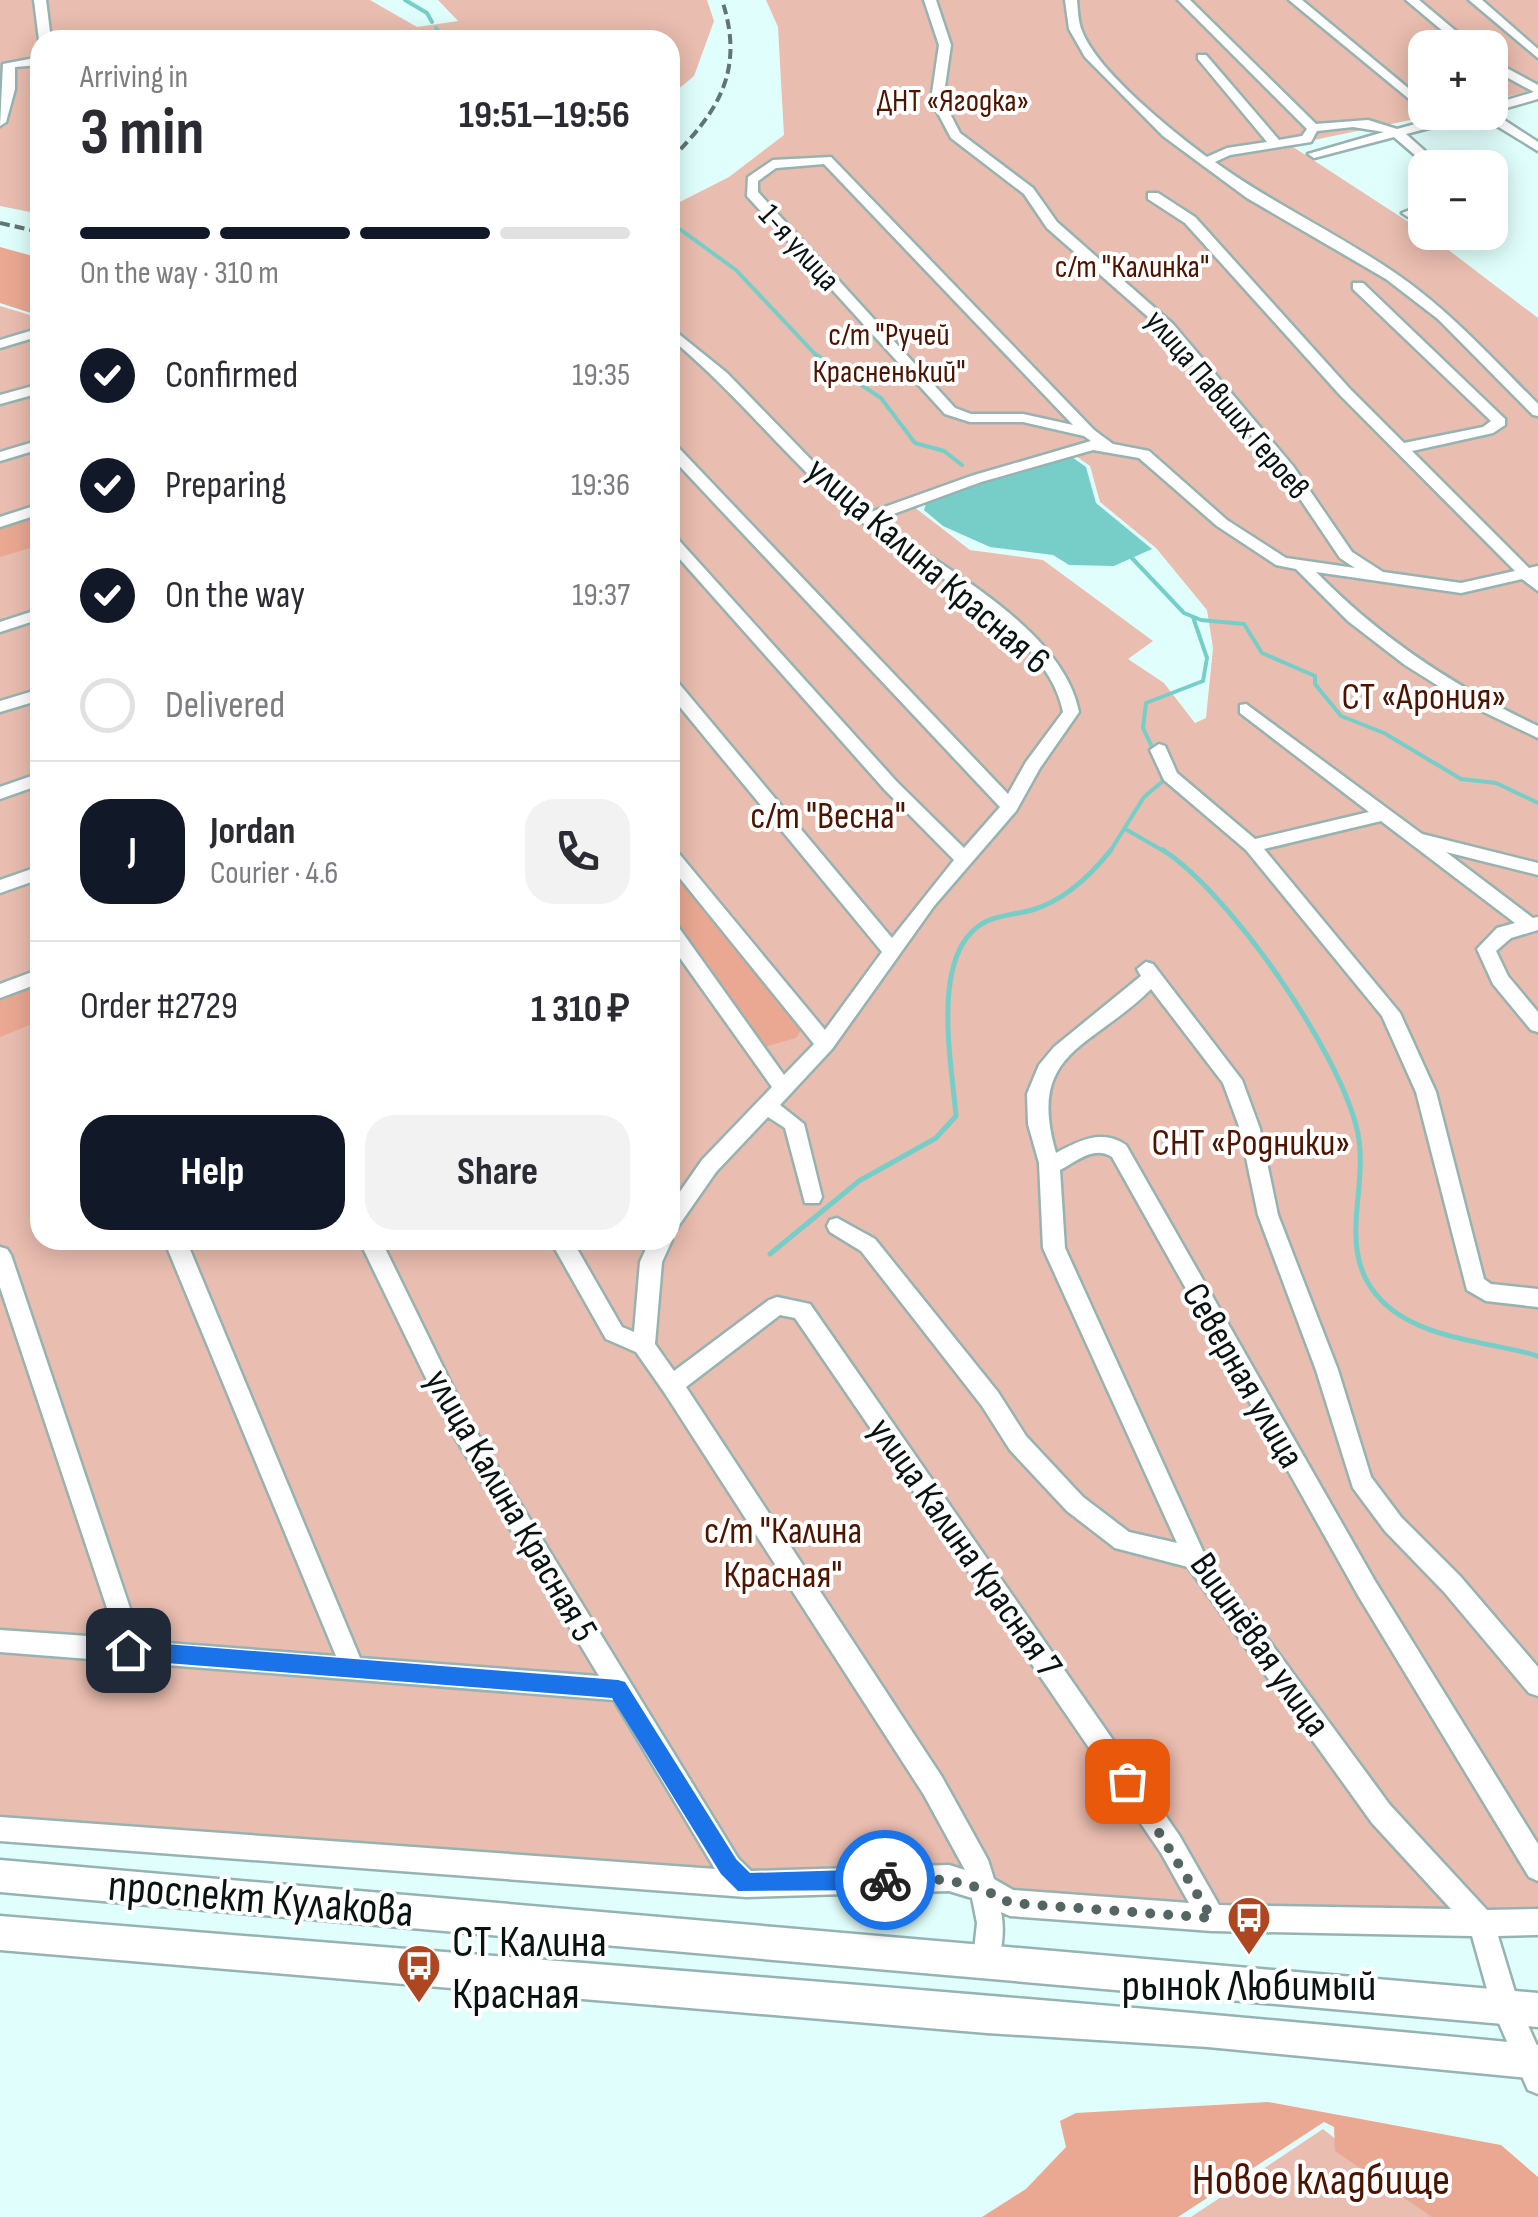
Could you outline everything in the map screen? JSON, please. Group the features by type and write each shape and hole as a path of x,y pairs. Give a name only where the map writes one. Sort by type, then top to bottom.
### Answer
{"main road":[{"name":"проспект Кулакова","path":"0,1876 1522,2008"},
{"name":"проспект Кулакова","path":"0,1934 948,2013 1208,2030 1534,2067"}],"street":[{"path":"40,0 44,30"},
{"name":"улица Павших Героев","path":"930,0 945,45 937,100 955,135 1029,192 1052,225 1168,328 1288,469 1346,555 1377,575"},
{"path":"1071,0 1075,29 1089,55 1167,134 1392,276 1443,316 1538,412"},
{"path":"1184,0 1313,128"},
{"path":"1295,0 1408,94"},
{"path":"1412,0 1449,30"},
{"path":"1474,0 1538,56"},
{"path":"1202,57 1276,144"},
{"path":"0,122 9,64 30,62"},
{"path":"1534,90 1538,70"},
{"path":"1508,74 1534,90"},
{"path":"1508,101 1534,90"},
{"path":"1313,128 1370,121 1416,150"},
{"path":"1206,162 1227,152 1307,139 1313,128"},
{"path":"1508,129 1538,147"},
{"path":"1314,154 1411,130"},
{"name":"1-я улица","path":"1089,433 1024,418 970,418 950,410 763,206 752,193 752,180 772,164 827,160 1089,433 1109,448"},
{"path":"1153,196 1190,220 1345,392 1532,573 1538,586"},
{"path":"1358,286 1500,422 1488,430 1402,448"},
{"path":"0,344 30,335"},
{"name":"улица Калина Красная 6","path":"680,340 764,416 816,474 866,519 957,579 1044,660 1069,692 1071,712 1032,766 1010,807 963,858 891,950 874,980 825,1044 708,1166 680,1207"},
{"path":"0,400 30,391"},
{"path":"866,519 976,479 1092,445 1144,454 1267,555 1302,566 1461,588 1532,573"},
{"path":"0,457 30,447"},
{"path":"680,458 1010,807"},
{"path":"0,522 30,512"},
{"path":"680,550 891,786 963,858"},
{"path":"1302,566 1345,610 1397,652 1492,712 1538,733"},
{"path":"0,627 30,617"},
{"path":"680,696 891,950"},
{"path":"0,707 30,697"},
{"path":"1246,710 1411,838 1531,921 1497,938 1486,949 1487,957 1538,1025"},
{"path":"1160,750 1170,776 1252,846 1390,1013 1426,1092 1475,1284 1486,1292 1538,1298"},
{"path":"0,792 30,782"},
{"path":"1252,846 1384,814"},
{"path":"1411,838 1538,869"},
{"path":"680,866 825,1044"},
{"path":"0,887 30,876"},
{"path":"680,944 782,1086"},
{"name":"Северная улица","path":"1538,1685 1452,1584 1393,1524 1360,1481 1327,1370 1268,1215 1250,1129 1232,1080 1149,973 1044,1068 1039,1080 1038,1114 1042,1147 1049,1163 1103,1142 1119,1150 1367,1589 1538,1868"},
{"path":"0,991 30,980"},
{"path":"768,1107 794,1124 812,1197"},
{"name":"Вишнёвая улица","path":"1049,1163 1054,1248 1196,1558 1380,1814 1481,1923"},
{"path":"837,1226 868,1245 990,1399 1018,1443 1088,1516 1123,1540 1196,1558"},
{"path":"180,1250 346,1647 350,1668"},
{"name":"улица Калина Красная 5","path":"375,1250 461,1427 618,1689 737,1875"},
{"path":"567,1250 614,1333 644,1346 672,1385 933,1786 986,1889 990,1923 986,1960"},
{"path":"644,1346 651,1262 656,1250"},
{"path":"0,1256 129,1638 128,1650"},
{"name":"улица Калина Красная 7","path":"672,1385 777,1306 802,1310 1170,1844 1212,1918"},
{"path":"0,1641 618,1689"},
{"path":"0,1829 737,1875 950,1878 986,1889 1010,1903 1212,1918 1538,1922"},
{"path":"1481,1923 1522,2008 1534,2067"}],"green space":[{"path":"0,0 370,0 417,27 458,21 438,0 707,0 714,21 694,76 680,88 680,30 30,30 30,212 0,206"},
{"path":"766,0 1538,0 1538,89 1508,96 1508,30 1408,30 1408,120 1290,145 1408,222 1408,250 1448,250 1538,318 1538,1927 0,1834 0,306 30,315 30,1250 680,1250 680,202 729,177 784,135 778,27","holes":["1066,449 1090,466 1100,502 1156,548 1207,610 1213,648 1206,718 1195,723 1164,683 1128,659 1153,641 1043,560 970,550 905,500"]},
{"name":"Новое кладбище","path":"1323,2129 1434,2217 1191,2217"}],"shaded area":[{"path":"0,247 30,255 30,313 0,303"},
{"path":"30,515 30,548 0,557 0,524"},
{"path":"680,873 803,1027 796,1038 764,1047 680,933"},
{"path":"30,988 30,1025 0,1037 0,1000"},
{"path":"1268,2102 1501,2145 1538,2177 1538,2217 1432,2217 1335,2151 1334,2127 1324,2122 1178,2217 982,2217 1026,2189 1066,2147 1060,2121 1076,2113"}],"water":[{"path":"1069,455 1086,467 1096,503 1152,549 1114,566 1069,565 1053,555 990,547 943,526 924,510 927,500"}],"waterway":[{"path":"405,0 427,13 432,22"},
{"path":"680,229 736,270 815,354 881,398 915,443 944,451 962,465"},
{"path":"1130,556 1184,613 1201,620 1244,624 1262,653 1315,676 1315,684 1341,716 1384,733 1461,779 1496,783 1538,803"},
{"path":"1155,753 1143,728 1146,703 1203,681 1207,658 1193,617"},
{"path":"1111,850 1144,797 1163,781 1159,768"},
{"path":"1127,830 1166,852"},
{"path":"770,1254 859,1181 936,1138 956,1116 948,1039 950,981 957,956 969,935 987,921 1055,900 1085,878 1111,850"},
{"path":"1166,852 1220,902 1250,938 1330,1062 1358,1134 1356,1242 1360,1263 1382,1301 1398,1314 1435,1332 1538,1356"}],"railway":[{"path":"680,149 714,106 729,68 728,25 722,0"},
{"path":"0,223 30,230"}],"way so far":[{"path":"885,1880 950,1878 986,1889 1010,1903 1212,1918 1183,1864 1127,1781"}],"place":[{"name":"рынок Любимый","path":"1249,1956"},
{"name":"СТ Калина Красная","path":"419,2004"}],"route":[{"path":"128,1650 618,1689 729,1867 746,1884 885,1880"}],"park label":[{"name":"ДНТ «Ягодка»","path":"953,100"},
{"name":"с/т \"Калинка\"","path":"1132,266"},
{"name":"с/т \"Ручей Красненький\"","path":"889,352"},
{"name":"СТ «Арония»","path":"1424,696"},
{"name":"с/т \"Весна\"","path":"828,815"},
{"name":"СНТ «Родники»","path":"1251,1142"},
{"name":"с/т \"Калина Красная\"","path":"783,1552"}]}
